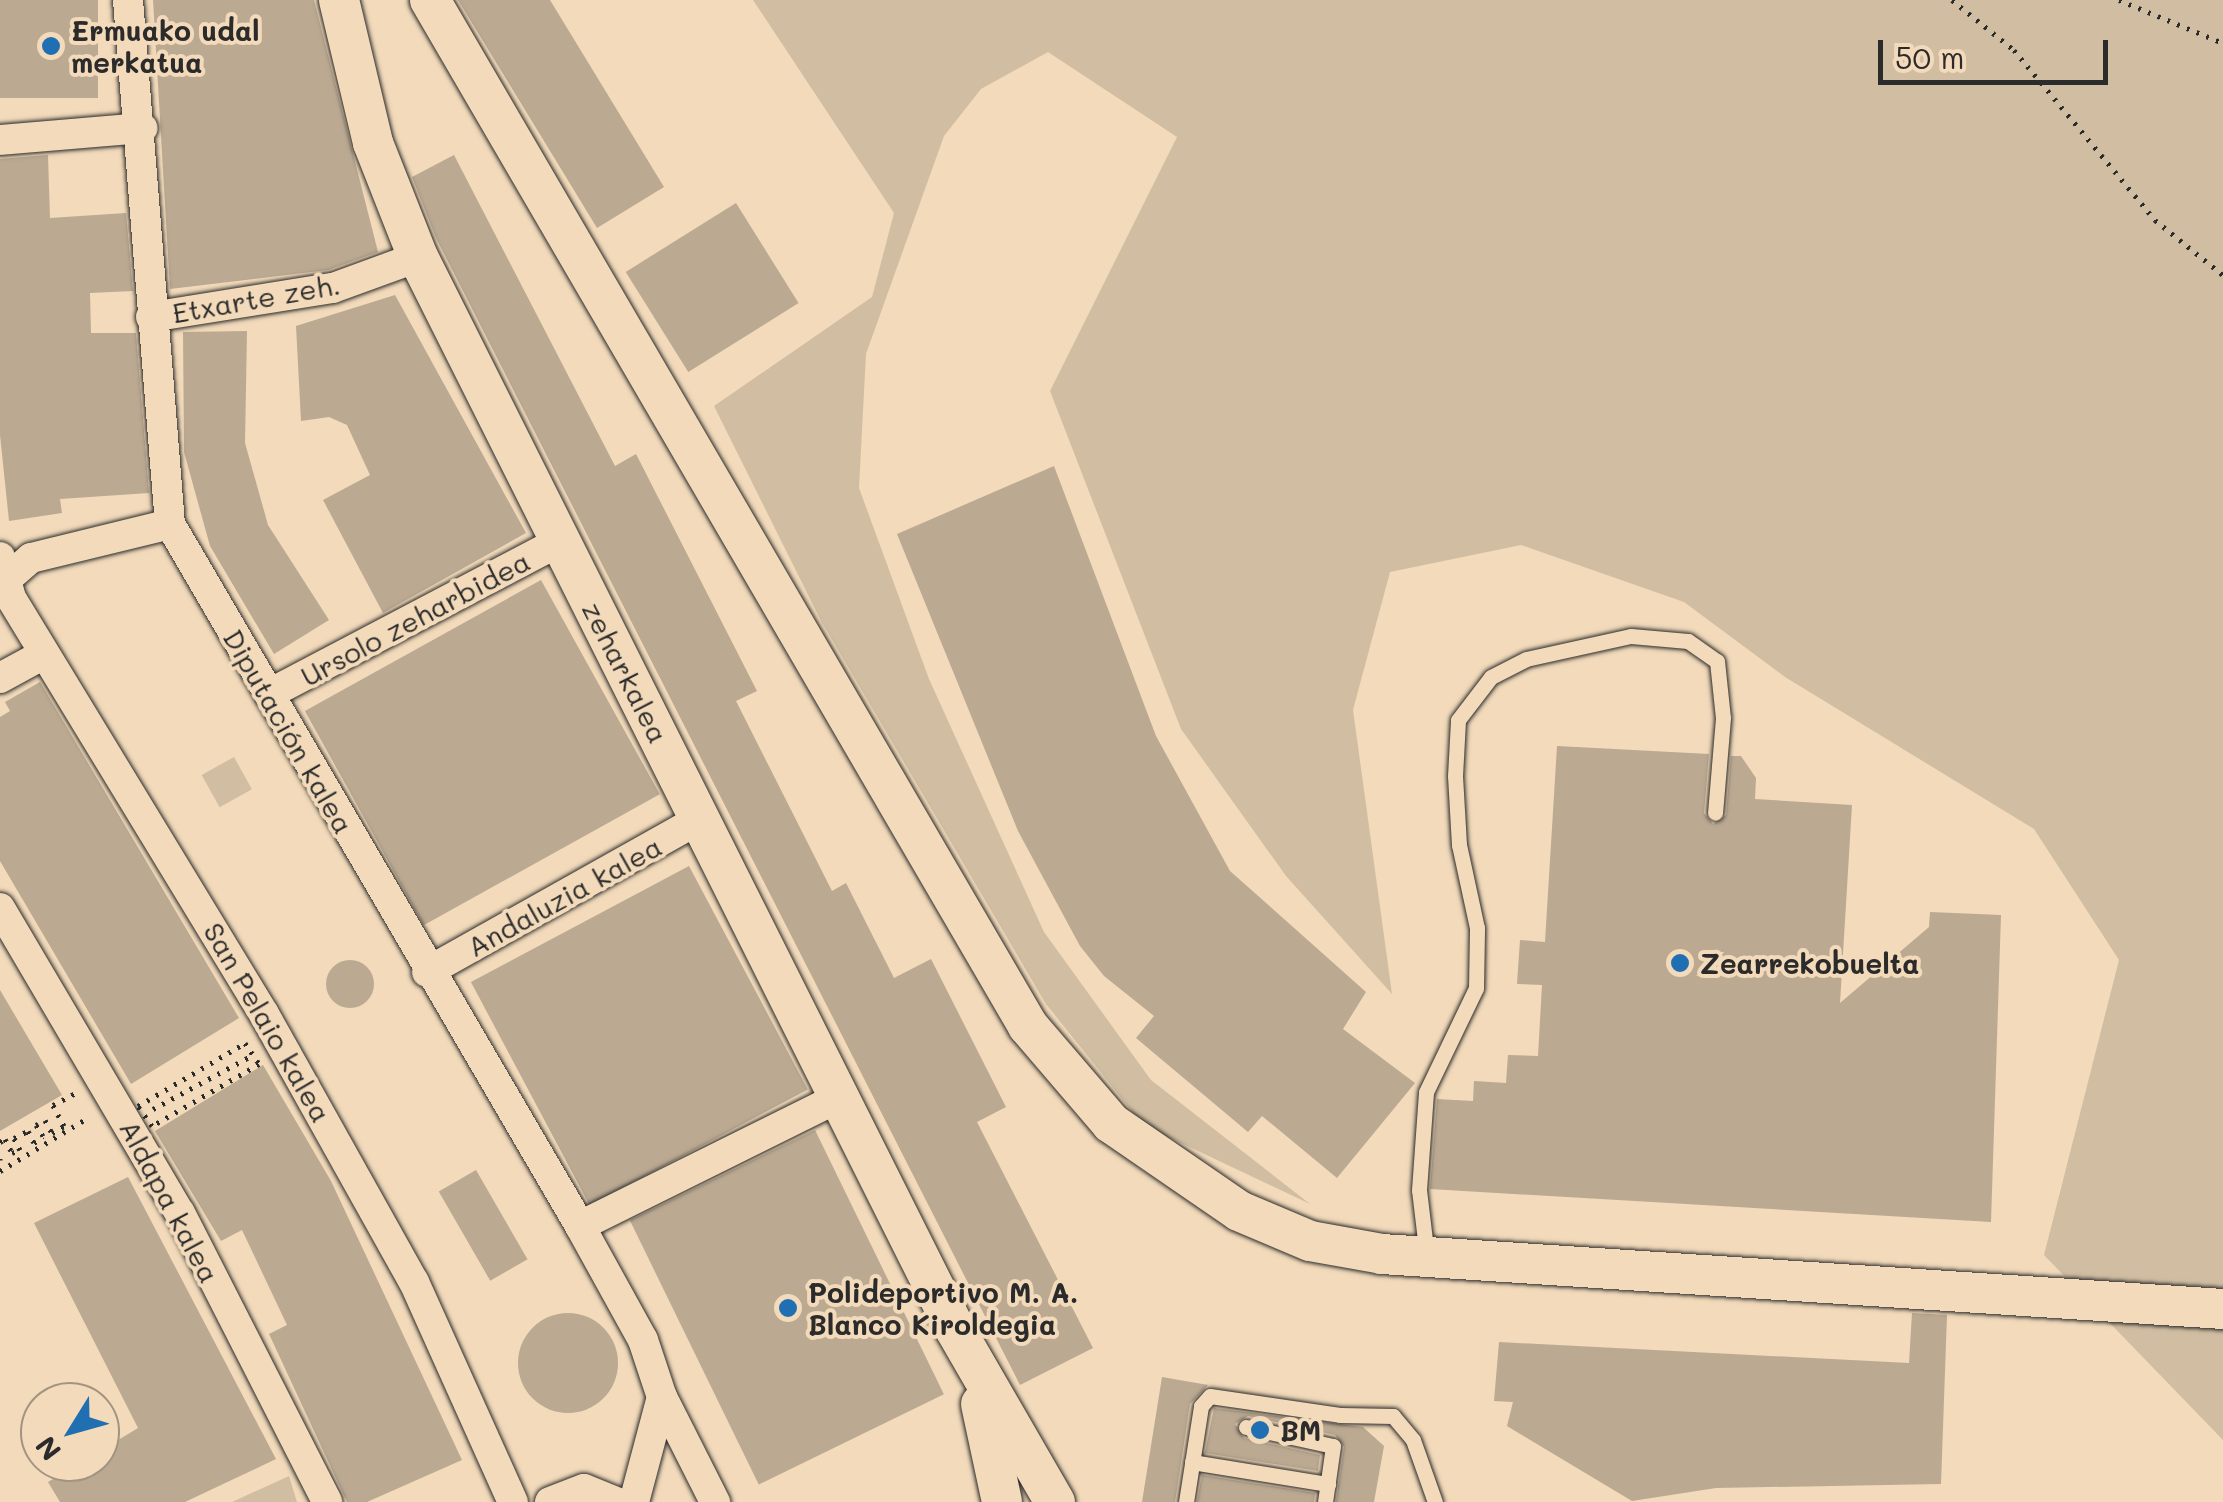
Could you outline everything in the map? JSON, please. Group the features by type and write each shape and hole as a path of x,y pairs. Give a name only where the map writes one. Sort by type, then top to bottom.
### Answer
{"street":[{"name":"Diputación kalea","path":"128,0 142,128 150,317 170,524 428,972 580,1226 643,1340 662,1396 716,1502"},
{"name":"zeharkalea","path":"338,0 373,143 418,256 955,1329 1052,1502"},
{"path":"430,0 1028,1026 1056,1064 1111,1123 1238,1211 1310,1241 1427,1261 2223,1309"},
{"path":"4,140 142,128"},
{"name":"Etxarte zeh.","path":"150,317 334,288 418,256"},
{"path":"4,567 170,524"},
{"name":"Ursolo zeharbidea","path":"269,694 561,542"},
{"name":"San Pelaio kalea","path":"4,567 11,598 318,1107 414,1282 512,1502"},
{"path":"0,678 44,654"},
{"name":"Andaluzia kalea","path":"428,972 700,819"},
{"name":"Aldapa kalea","path":"0,908 136,1118 327,1502"},
{"path":"580,1226 840,1097"},
{"name":"zeharkalea","path":"955,1329 996,1452 1002,1502"},
{"path":"634,1502 662,1396"},
{"path":"550,1502 584,1489 618,1502"},
{"path":"1016,1502 1052,1502"}],"lane":[{"path":"1427,1261 1420,1190 1426,1092 1476,988 1478,928 1460,845 1455,776 1458,720 1491,677 1526,659 1632,636 1688,641 1716,661 1723,718 1715,813"},
{"path":"1186,1502 1201,1406 1210,1396 1340,1415 1393,1416 1414,1440 1435,1502"},
{"path":"1246,1426 1333,1446 1325,1502"},
{"path":"1192,1462 1328,1484"}],"path":[{"path":"1952,0 2014,50 2155,220 2223,275"},
{"path":"2119,0 2223,43"},
{"path":"245,1043 259,1064 152,1126 136,1118 138,1106 245,1043"},
{"path":"136,1118 242,1061"},
{"path":"0,1142 5,1139 12,1153 20,1150 14,1138 28,1131 34,1143 42,1136 36,1126 45,1120 52,1133 64,1126 53,1105 73,1093 84,1109"},
{"path":"0,1171 89,1116"}],"shaded area":[{"path":"753,0 2223,0 2223,1440 2044,1255 2119,960 2034,829 1785,677 1684,602 1521,545 1390,572 1353,710 1392,994 1286,876 1181,729 1050,391 1177,137 1048,52 981,89 944,136 866,354 859,488 929,679 1044,932 1151,1080 1310,1204 1143,1125 1046,1004 821,621 714,406 872,297 894,213"},
{"path":"234,757 252,789 220,807 202,775"},
{"path":"289,1476 297,1502 232,1502"}],"building":[{"name":"Ermuako udal merkatua","path":"0,0 98,0 98,98 0,98"},
{"path":"153,0 314,0 378,252 328,270 170,289"},
{"path":"458,0 550,0 664,187 597,228"},
{"path":"48,155 50,218 126,213 133,291 90,293 91,333 136,333 149,493 60,499 62,513 9,521 0,435 0,159"},
{"path":"454,155 615,466 636,454 757,691 736,701 832,891 846,883 894,978 931,959 1006,1107 977,1122 1093,1348 1020,1385 436,238 412,177"},
{"path":"736,203 799,303 688,372 626,272"},
{"path":"395,295 526,533 383,613 323,500 370,475 347,425 329,417 301,421 296,326"},
{"path":"247,331 245,443 268,525 329,620 274,654 210,546 184,452 183,332"},
{"path":"1054,466 1156,736 1230,871 1366,992 1343,1029 1415,1083 1337,1178 1262,1116 1248,1132 1136,1038 1154,1016 1104,976 1080,946 1018,831 897,534"},
{"path":"541,580 660,794 424,925 305,711"},
{"path":"40,682 239,1018 131,1084 0,861 0,717 10,711 5,702"},
{"name":"Zearrekobuelta","path":"1557,746 1709,754 1704,813 1713,824 1726,815 1731,756 1741,756 1756,778 1755,799 1852,805 1840,1003 1929,927 1930,912 2001,915 1991,1222 1430,1189 1437,1099 1473,1101 1474,1081 1506,1083 1508,1055 1538,1056 1542,985 1517,984 1520,940 1545,942"},
{"path":"689,866 808,1089 590,1205 471,982"},
{"path":"350,960 367,967 374,984 367,1001 350,1008 333,1001 326,984 333,967"},
{"path":"0,990 62,1095 0,1131"},
{"path":"263,1065 331,1181 462,1460 367,1502 347,1502 269,1334 287,1325 242,1230 221,1241 155,1131"},
{"name":"Polideportivo M. A. Blanco Kiroldegia","path":"815,1130 944,1394 759,1485 630,1220"},
{"path":"476,1170 528,1259 490,1281 439,1192"},
{"path":"128,1177 276,1459 185,1502 60,1502 48,1482 120,1482 120,1439 138,1428 120,1393 120,1382 115,1382 34,1223"},
{"path":"568,1313 587,1317 603,1328 614,1344 618,1363 614,1382 603,1398 587,1409 568,1413 549,1409 533,1398 522,1382 518,1363 522,1344 533,1328 549,1317"},
{"path":"1912,1313 1947,1315 1941,1484 1716,1488 1632,1501 1507,1426 1513,1402 1494,1401 1499,1342 1909,1363"},
{"path":"1162,1377 1208,1385 1190,1404 1175,1502 1142,1502"},
{"path":"1214,1408 1363,1427 1384,1446 1374,1502 1336,1502 1344,1447 1335,1435 1248,1416 1235,1424 1244,1438 1320,1455 1318,1471 1205,1453"},
{"path":"1202,1475 1315,1493 1314,1502 1197,1502"}],"place":[{"name":"Ermuako udal merkatua","path":"51,46"},
{"name":"Zearrekobuelta","path":"1680,963"},
{"name":"Polideportivo M. A. Blanco Kiroldegia","path":"788,1308"},
{"name":"BM","path":"1260,1430"}]}
